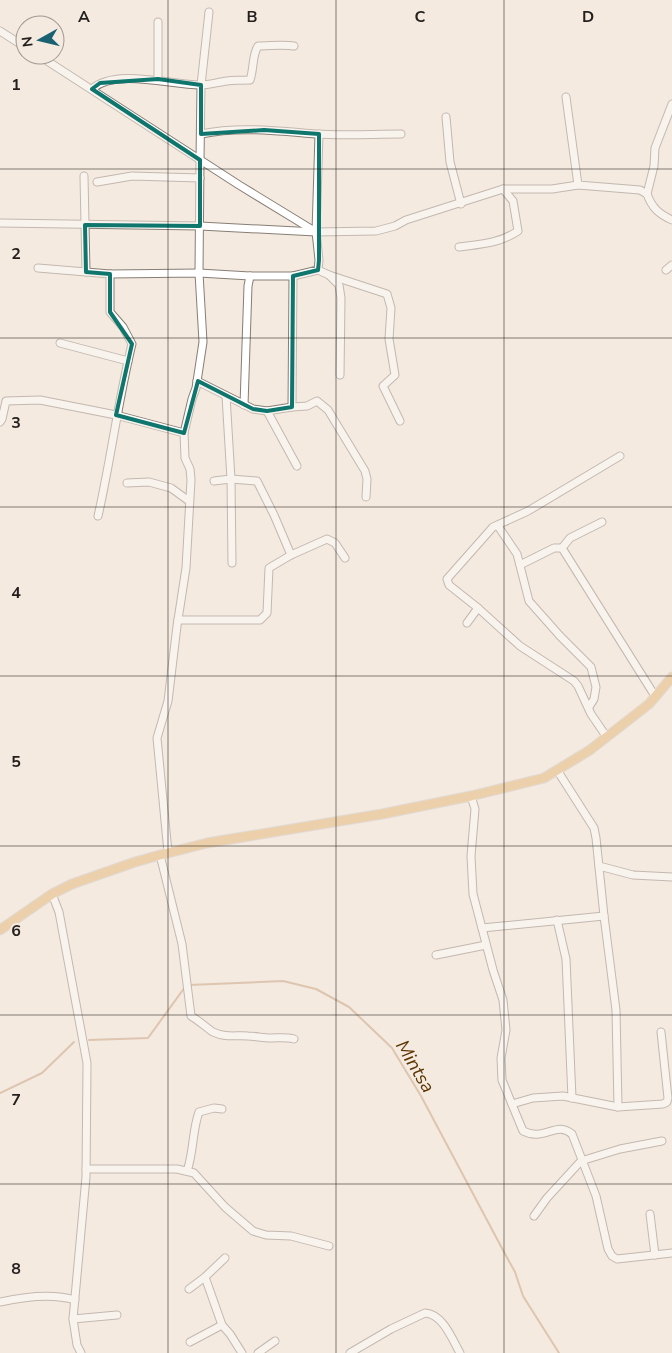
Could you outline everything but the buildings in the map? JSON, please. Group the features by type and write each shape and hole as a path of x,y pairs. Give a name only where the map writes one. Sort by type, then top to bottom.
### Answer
{"main road":[{"path":"0,930 52,894 88,878 164,854 207,842 382,814 471,796 544,778 590,750 649,704 672,677"}],"street":[{"path":"209,12 201,85 199,273 203,342 197,381 184,434 186,458 190,474 186,568 168,701 157,738 164,854 182,944 191,1016 204,1023 213,1031 226,1036 294,1039"},
{"path":"158,22 158,79"},
{"path":"0,31 15,41"},
{"path":"92,90 100,83 112,80 158,79 201,85 250,80 254,70 255,50 258,46 294,46"},
{"path":"53,65 200,160 316,232"},
{"path":"566,97 578,185"},
{"path":"672,104 655,148 654,166 648,194 650,202 658,213 672,220"},
{"path":"446,117 450,162 461,204"},
{"path":"201,134 215,131 264,130 319,134 401,134"},
{"path":"318,270 319,260 316,232 319,134"},
{"path":"84,176 86,272"},
{"path":"97,182 132,176 200,178"},
{"path":"0,223 200,226 316,232 376,231 503,189 552,189 578,185 640,190 648,194"},
{"path":"459,247 496,243 518,231 513,201 503,189"},
{"path":"38,268 110,274 199,273 250,276 293,276 318,270 388,294 391,308 389,339 395,375 383,386 400,421"},
{"path":"98,516 108,471 116,415 132,344 123,327 110,312 110,274"},
{"path":"329,274 339,284 341,298 340,375"},
{"path":"244,405 246,312 250,276"},
{"path":"292,407 293,276"},
{"path":"60,343 128,361"},
{"path":"197,381 253,409 267,411 307,406 317,401 328,410 365,471 367,478 366,497"},
{"path":"226,396 231,479 232,563"},
{"path":"0,422 6,401 40,400 116,415 184,434"},
{"path":"267,411 297,466"},
{"path":"606,736 591,714 574,681 520,646 449,585 447,579 493,527 528,511 620,456"},
{"path":"214,481 231,479 257,481 291,555"},
{"path":"127,483 149,482 171,488 189,501"},
{"path":"562,548 570,538 602,522"},
{"path":"498,526 517,554 529,601 591,668 596,687 594,699 589,707"},
{"path":"178,620 260,620 267,613 269,568 291,555 327,539 335,544 345,558"},
{"path":"520,565 554,548 562,548"},
{"path":"562,548 655,696"},
{"path":"467,622 478,608"},
{"path":"558,770 594,828 616,1010 618,1107"},
{"path":"471,796 475,809 471,856 473,894 503,1000 506,1030 501,1058 502,1080 523,1131 538,1136 558,1129 567,1130 572,1134 596,1196 608,1248 612,1256 617,1258 672,1253"},
{"path":"599,866 633,875 672,877"},
{"path":"52,894 59,912 87,1063 84,1216 73,1319 77,1345 81,1353"},
{"path":"482,928 604,916"},
{"path":"557,920 566,959 572,1098"},
{"path":"436,955 486,945"},
{"path":"512,1104 533,1098 563,1096 618,1107 663,1104 667,1102 668,1098 661,1032"},
{"path":"187,1171 192,1158 199,1112 214,1108 222,1109"},
{"path":"534,1216 581,1161 662,1141"},
{"path":"86,1169 177,1169 194,1173 225,1208 253,1231 266,1235 291,1236 330,1246"},
{"path":"650,1214 655,1255"},
{"path":"190,1289 225,1258"},
{"path":"205,1277 222,1324 242,1353"},
{"path":"0,1302 41,1297 67,1297 75,1300"},
{"path":"350,1353 425,1313 431,1314 440,1320 460,1353"},
{"path":"73,1319 118,1315"},
{"path":"190,1342 222,1324"},
{"path":"258,1353 275,1341"}],"highlighted area":[{"path":"158,79 201,85 201,134 264,130 319,134 319,260 318,270 293,276 292,407 267,411 253,409 198,381 184,433 116,415 132,344 110,312 110,274 86,272 85,225 200,226 200,160 92,89 100,83"}],"waterway":[{"name":"Mintsa","path":"189,985 283,981 316,989 349,1007 392,1048 421,1096 515,1272 523,1296 559,1353"},
{"name":"Mintsa","path":"89,1040 148,1038 185,987"},
{"name":"Mintsa","path":"0,1093 42,1073 74,1042"}]}
